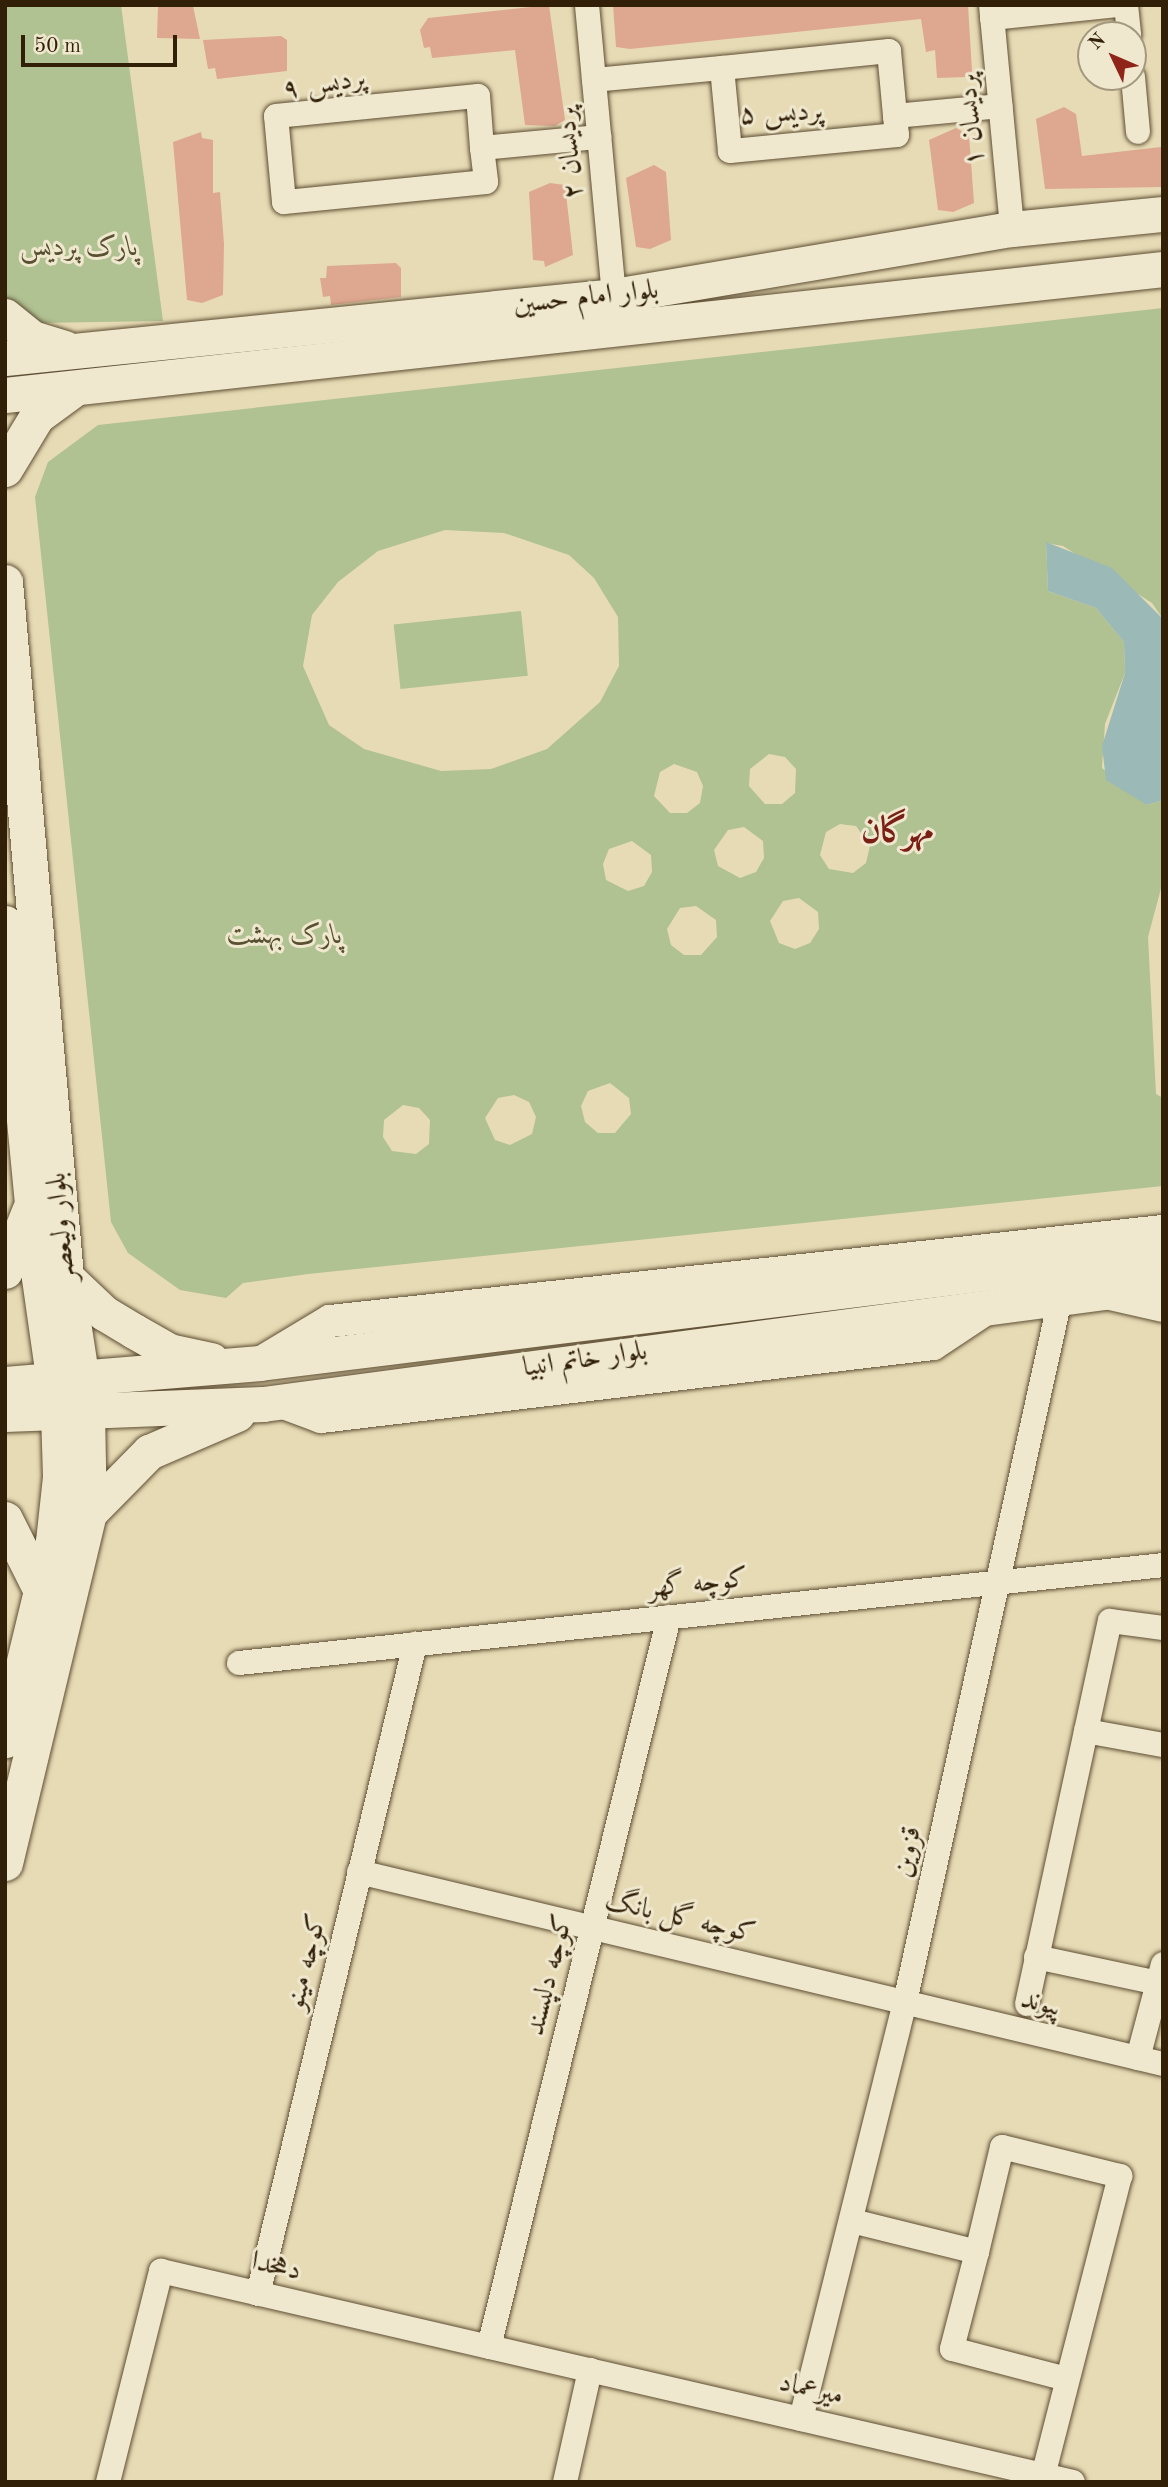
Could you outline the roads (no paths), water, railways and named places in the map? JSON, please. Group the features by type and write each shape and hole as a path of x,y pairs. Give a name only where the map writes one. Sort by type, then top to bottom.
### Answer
{"main road":[{"name":"بلوار امام حسین","path":"5,358 614,296 676,288 1012,229 1163,214"},
{"name":"بلوار امام حسین","path":"5,395 1163,269"},
{"path":"676,288 685,322"},
{"path":"5,317 32,338 75,351"},
{"path":"5,469 37,416 75,388"},
{"name":"بلوار ولیعصر","path":"5,582 66,1278 75,1530 5,1863"},
{"name":"بلوار ولیعصر","path":"5,923 32,1204 70,1396"},
{"path":"5,1270 32,1204"},
{"name":"بلوار خاتم انبیا","path":"5,1414 70,1396 246,1364 646,1313 1162,1235"},
{"path":"66,1278 103,1313 169,1351 246,1364 240,1392 263,1403"},
{"name":"بلوار خاتم انبیا","path":"5,1384 70,1396 263,1403 995,1303 1163,1284"},
{"path":"646,1313 650,1351"},
{"path":"75,1530 149,1452 263,1403"},
{"path":"5,1519 40,1589"},
{"name":"بلوار ولیعصر","path":"5,1740 40,1589 75,1530"}],"street":[{"name":"پردیسان ۲","path":"587,5 614,296"},
{"path":"992,11 1117,5"},
{"name":"پردیسان ۱","path":"992,11 1012,229"},
{"name":"پردیس ۵","path":"594,80 889,51 897,135 730,152 722,68"},
{"path":"1134,91 1138,132"},
{"name":"پردیس ۹","path":"478,96 482,148 486,182 284,202 276,116 478,96"},
{"path":"895,116 1001,106"},
{"path":"482,148 599,136"},
{"path":"246,1364 330,1321 1162,1235"},
{"path":"1096,1291 1163,1306"},
{"name":"قزوین","path":"802,2419 905,2003 1061,1295"},
{"path":"263,1403 321,1417 933,1344 995,1303"},
{"name":"کوچه گهر","path":"239,1663 1163,1565"},
{"name":"کوچه دلپسند","path":"489,2347 669,1617"},
{"path":"1027,2004 1110,1621 1163,1628"},
{"name":"کوچه مینو","path":"258,2294 415,1644"},
{"path":"1086,1731 1163,1745"},
{"name":"کوچه گل بانگ","path":"359,1872 905,2003"},
{"path":"1036,1956 1161,1973 1138,2058"},
{"name":"پیوند","path":"905,2003 1163,2064"},
{"path":"1043,2475 1120,2176 1002,2147 952,2350 1066,2379"},
{"path":"852,2221 977,2252"},
{"name":"دهخدا","path":"108,2482 161,2271 590,2370"},
{"path":"565,2482 590,2370"},
{"name":"میرعماد","path":"590,2370 802,2419 1017,2475 1043,2475 1073,2482"}],"water":[{"path":"1046,542 1112,568 1163,619 1163,800 1147,805 1106,780 1102,746 1125,673 1124,642 1096,608 1048,591"}],"district":[{"name":"مهرگان","path":"897,832"}],"park label":[{"name":"پارک پردیس","path":"79,248"},
{"name":"پارک بهشت","path":"285,936"}]}
